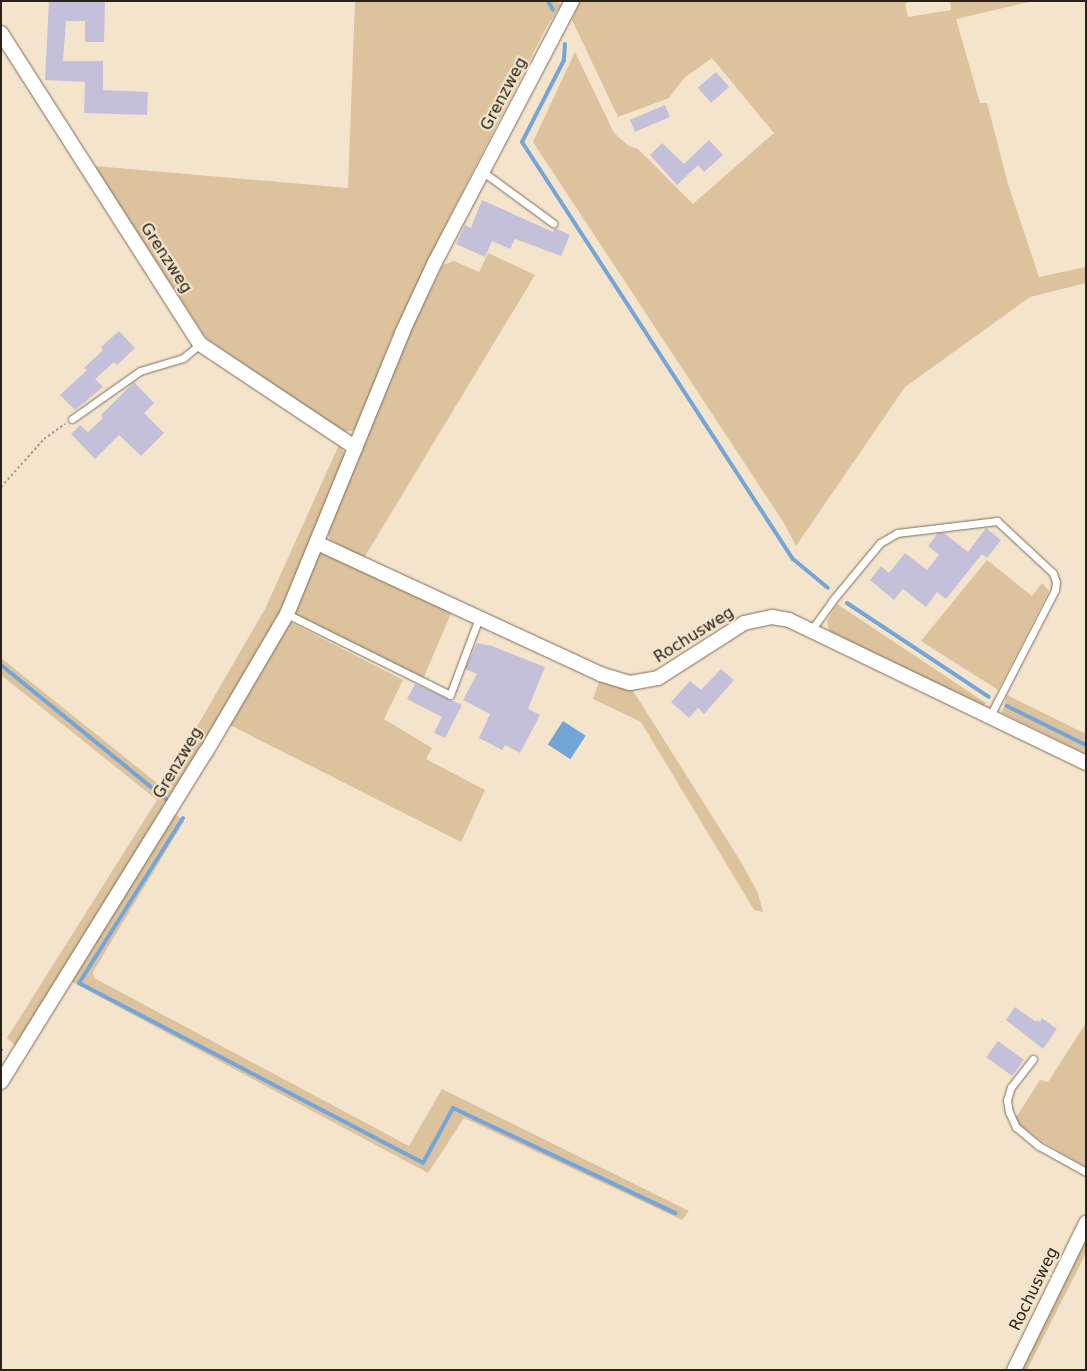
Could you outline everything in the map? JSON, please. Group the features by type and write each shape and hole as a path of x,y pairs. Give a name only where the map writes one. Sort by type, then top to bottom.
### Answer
{"street":[{"name":"Grenzweg","path":"1,1082 206,752 287,614 402,333 435,262 572,1"},
{"name":"Grenzweg","path":"1,33 200,344 356,448"},
{"name":"Rochusweg","path":"317,543 600,674 630,683 658,678 726,633 751,621 772,617 789,620 812,629 1086,763"},
{"name":"Rochusweg","path":"1014,1370 1086,1223"}],"lane":[{"path":"483,172 553,224"},
{"path":"72,419 140,371 183,358 200,344"},
{"path":"812,629 832,601 880,543 897,533 997,521 1053,573 1056,582 1055,590 990,716"},
{"path":"287,614 450,695 479,618"},
{"path":"1033,1059 1012,1087 1007,1100 1012,1119 1016,1127 1039,1146 1086,1172"}],"path":[{"path":"1,487 44,439 72,419"}],"shaded area":[{"path":"355,1 558,1 561,5 546,28 445,226 390,342 356,430 343,432 206,338 94,166 348,188"},
{"path":"580,1 913,1 905,3 908,17 951,10 950,1 1033,1 956,19 980,103 987,103 1008,184 1039,277 1086,267 1086,283 1030,297 905,387 796,546 784,523 533,142 575,52 614,133 629,146 638,149 693,204 774,133 712,58 684,78 669,98 618,117 572,20"},
{"path":"488,253 535,275 364,558 330,540 326,530 407,336 443,265 454,261 479,272"},
{"path":"339,445 347,457 282,612 202,750 18,1048 7,1038 157,800 1,675 1,658 162,787 265,609"},
{"path":"323,548 452,611 423,679 291,612 315,554"},
{"path":"987,560 1032,596 1042,583 1049,591 998,690 921,641"},
{"path":"837,604 986,703 983,706 829,631 827,621"},
{"path":"288,621 403,680 384,719 432,748 426,759 485,790 461,842 228,724"},
{"path":"600,679 630,686 741,862 758,893 763,912 754,910 641,722 593,699"},
{"path":"1007,695 1086,734 1086,754 1002,713"},
{"path":"175,814 184,821 93,972 94,978 409,1146 442,1089 689,1211 682,1220 464,1118 428,1173 72,982"},
{"path":"1086,1023 1086,1167 1041,1141 1015,1119 1040,1080 1048,1082"},
{"path":"1086,1233 1086,1253 1027,1370 1020,1370"}],"water":[{"path":"563,721 586,736 570,759 548,744"}],"building":[{"path":"49,1 105,1 104,42 85,42 85,21 66,21 63,61 103,61 103,90 148,92 147,115 84,113 85,82 45,80"},
{"path":"716,72 729,87 711,103 698,88"},
{"path":"665,105 670,117 635,132 630,120"},
{"path":"709,140 723,155 704,172 698,165 677,185 650,155 662,143 684,164"},
{"path":"482,200 553,232 555,228 570,235 561,256 515,239 510,249 492,241 485,257 456,244 465,225 471,228"},
{"path":"119,331 135,348 117,365 114,362 95,379 103,387 75,410 60,395 87,370 84,368 103,350 101,347"},
{"path":"134,382 154,403 144,413 164,433 141,456 119,435 95,459 71,434 80,425 88,432 103,418 101,415"},
{"path":"986,528 1001,540 987,558 982,554 946,599 937,592 926,607 903,589 894,600 870,580 881,566 889,573 905,553 927,570 939,555 928,546 938,533 944,533 968,552"},
{"path":"477,643 492,646 545,667 528,709 540,715 520,753 505,745 502,750 479,738 490,714 463,700 477,674 465,669"},
{"path":"721,669 734,680 704,714 698,708 689,718 671,702 690,681 701,690"},
{"path":"415,684 462,705 445,738 434,733 442,717 407,699"},
{"path":"1015,1007 1036,1022 1037,1020 1040,1022 1042,1018 1057,1029 1043,1049 1006,1020"},
{"path":"998,1041 1024,1060 1012,1076 986,1057"}],"waterway":[{"path":"548,1 553,10"},
{"path":"565,44 564,60 522,142 793,559 828,588"},
{"path":"847,603 989,697"},
{"path":"1,665 166,799"},
{"path":"1007,706 1086,745"},
{"path":"183,818 79,983 423,1163 453,1108 675,1213"}]}
